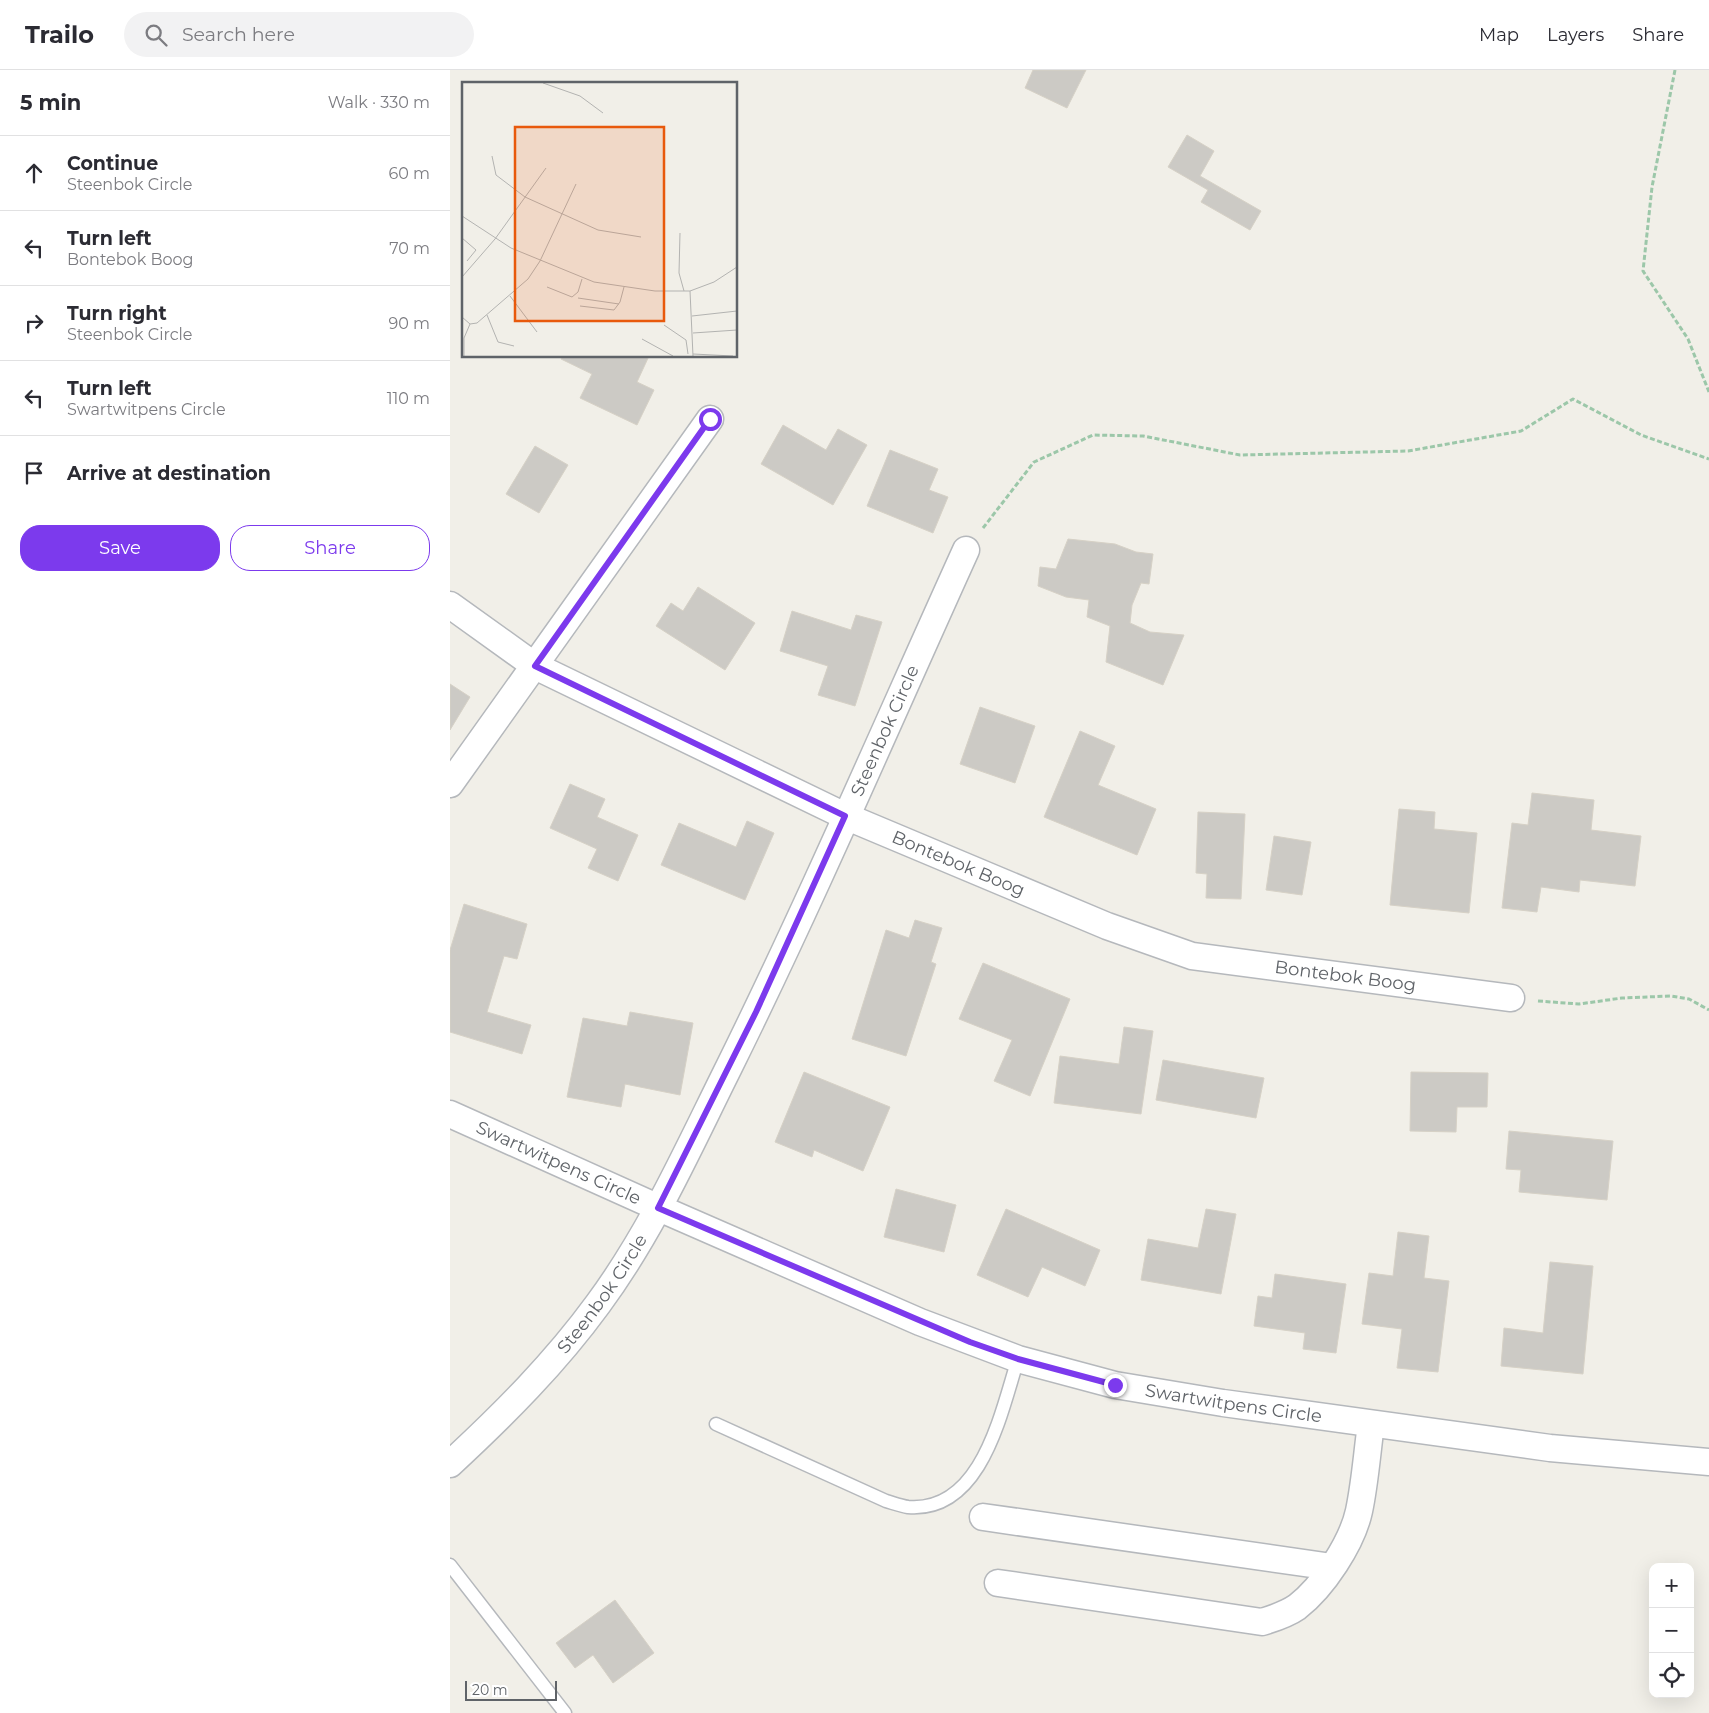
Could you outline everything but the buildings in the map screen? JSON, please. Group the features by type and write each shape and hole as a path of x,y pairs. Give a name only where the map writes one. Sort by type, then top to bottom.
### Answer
{"street":[{"path":"450,784 710,419"},
{"name":"Steenbok Circle","path":"450,1464 556,1358 600,1302 658,1208 756,1012 966,550"},
{"name":"Bontebok Boog","path":"450,605 535,666 845,816 1107,926 1192,956 1511,998"},
{"name":"Swartwitpens Circle","path":"450,1114 658,1208 798,1267 920,1322 1018,1359 1115,1385 1223,1403 1550,1448 1709,1462"},
{"path":"998,1583 1262,1622 1282,1616 1298,1606 1320,1584 1341,1555 1359,1513 1371,1424"},
{"path":"983,1517 1332,1567"}],"lane":[{"path":"716,1424 886,1501 907,1507 927,1506 944,1500 960,1488 979,1466 989,1449 1018,1359"},
{"path":"450,1565 565,1713"}],"path":[{"path":"1675,70 1652,188 1642,270 1688,339 1709,392"},
{"path":"966,550 1034,462 1093,434 1143,436 1240,455 1408,450 1521,432 1573,400 1641,434 1709,459"},
{"path":"1511,998 1579,1004 1622,998 1671,996 1689,999 1709,1010"}],"route":[{"path":"710,419 535,666 845,816 756,1012 658,1208 970,1342 1018,1359 1115,1385"}]}
